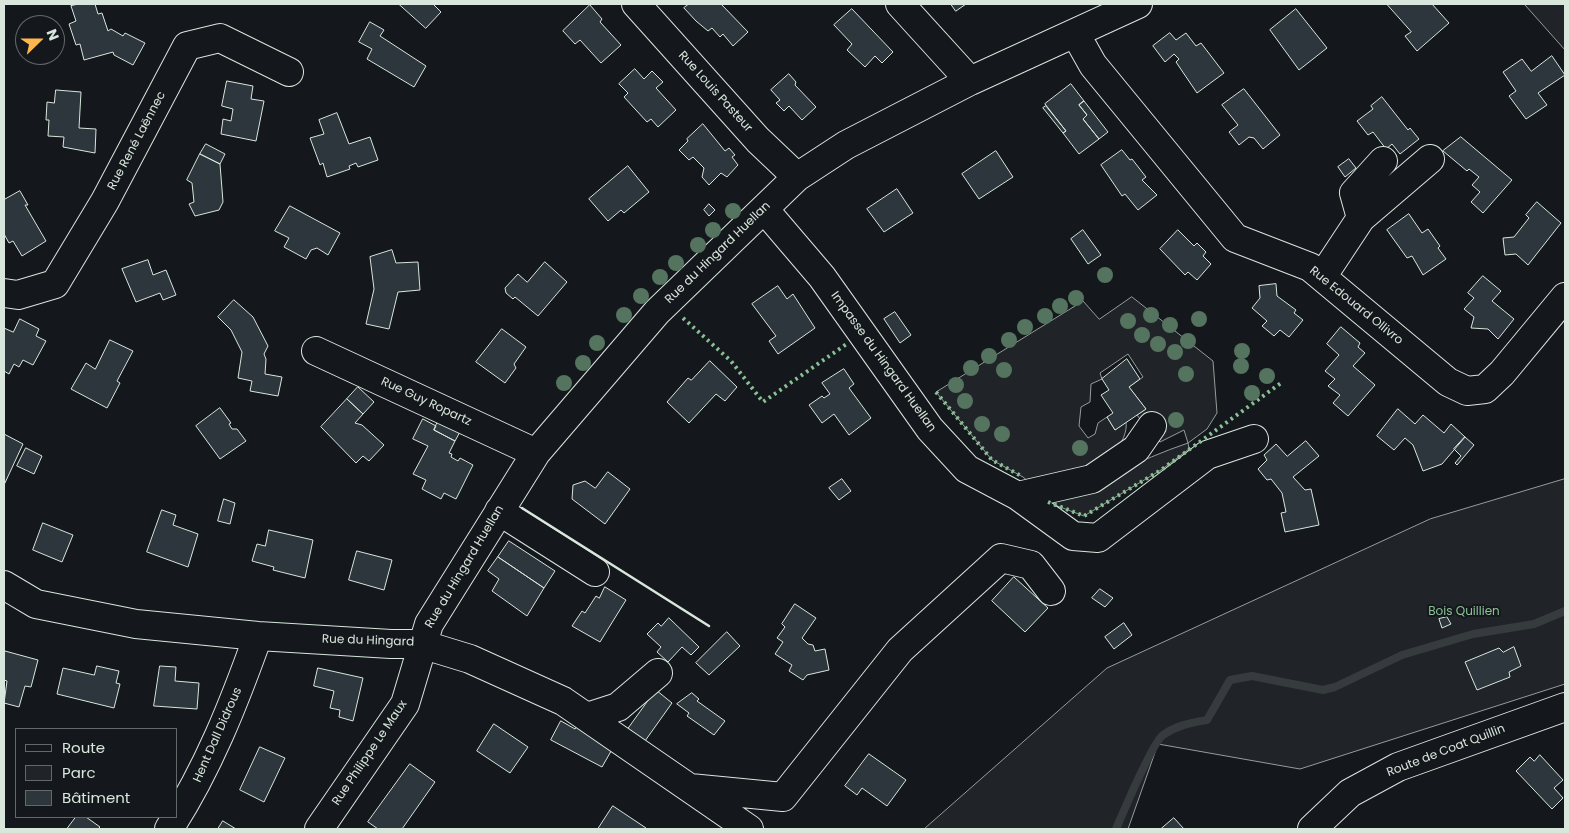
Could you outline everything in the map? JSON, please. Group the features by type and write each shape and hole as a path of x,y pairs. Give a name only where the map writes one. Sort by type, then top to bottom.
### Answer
{"street":[{"name":"Rue Louis Pasteur","path":"636,4 758,140 797,177"},
{"path":"900,4 970,80"},
{"name":"Rue du Hingard Huellan","path":"421,644 429,624 536,453 657,312 797,177 846,145 970,80 1138,4"},
{"name":"Rue Edouard Ollivro","path":"1075,33 1094,66 1236,238 1310,267 1448,382 1467,390 1485,389 1502,373 1565,297"},
{"name":"Rue René Laënnec","path":"4,293 18,295 55,284 105,202 187,46 220,38 289,72"},
{"path":"1322,277 1360,218 1430,159"},
{"path":"1360,218 1354,193 1383,161"},
{"name":"Impasse du Hingard Huellan","path":"764,209 822,277 930,429 967,470 1018,496 1073,536 1098,538 1207,455 1254,439"},
{"name":"Rue Guy Ropartz","path":"316,351 536,453"},
{"path":"1018,496 1092,479 1136,449 1152,426"},
{"path":"499,511 596,572"},
{"path":"689,788 783,797 900,650 1001,558 1031,565 1051,591"},
{"name":"Rue du Hingard","path":"4,585 36,604 136,624 258,636 421,644 470,659 563,701 749,829"},
{"name":"Hent Dall Didrous","path":"178,815 189,798 231,711 258,636"},
{"name":"Rue Philippe Le Maux","path":"318,829 405,704 418,665 421,644"},
{"path":"587,717 618,707 658,673"},
{"name":"Route de Coat Quillin","path":"1312,829 1350,793 1398,766 1565,707"},
{"name":"Hent Dall Didrous","path":"169,829 176,818"}],"green space":[{"path":"1565,4 1565,50 1525,5"},
{"path":"1132,297 1213,361 1217,413 1207,429 1188,443 1184,430 1160,442 1137,415 1146,409 1129,387 1143,377 1128,354 1100,373 1102,379 1091,384 1090,402 1081,407 1079,426 1088,438 1095,434 1098,423 1107,417 1115,430 1126,422 1124,437 1115,452 1108,460 1030,483 1023,477 992,460 936,392 1083,301 1099,319"},
{"path":"1188,443 1189,449 1161,470 1084,516 1044,501 1080,488"},
{"name":"Bois Quillien","path":"1565,479 1565,684 1300,769 1158,744 1128,829 924,829 1107,668 1430,519"}],"building":[{"path":"95,4 98,14 102,13 108,31 111,29 123,36 125,33 145,43 133,65 114,55 113,52 84,60 80,44 76,45 69,24 76,21 71,6"},
{"path":"399,4 433,4 441,12 426,28"},
{"path":"689,4 721,4 748,32 733,46 723,34 720,37 712,28 708,31 696,21 684,8"},
{"path":"951,4 966,4 956,11"},
{"path":"1387,4 1432,4 1449,23 1417,51 1405,36 1411,32"},
{"path":"590,5 602,19 600,22 621,45 601,63 580,40 575,44 563,31"},
{"path":"852,9 893,52 882,63 875,56 865,67 847,50 852,44 834,25"},
{"path":"1296,9 1327,48 1299,70 1270,30"},
{"path":"370,22 384,30 380,36 426,66 414,87 367,59 372,49 359,42"},
{"path":"1170,33 1176,40 1186,33 1196,46 1201,43 1224,73 1197,93 1176,62 1179,59 1174,54 1165,62 1153,46"},
{"path":"1552,56 1565,75 1538,93 1547,105 1526,119 1509,96 1516,91 1503,72 1522,59 1531,71"},
{"path":"635,69 644,79 652,71 663,82 656,88 676,110 658,127 651,119 647,122 624,97 628,93 619,84"},
{"path":"789,74 796,82 795,85 816,107 802,120 789,106 784,111 776,103 780,100 771,90"},
{"path":"227,81 253,86 251,99 264,101 256,141 221,134 223,119 231,121 233,109 222,106"},
{"path":"1071,84 1084,101 1079,105 1087,115 1083,119 1099,139 1079,154 1063,133 1066,131 1045,104"},
{"path":"1244,89 1280,135 1263,149 1254,138 1249,137 1239,145 1229,132 1238,125 1222,105"},
{"path":"56,90 81,92 79,128 96,129 95,153 63,147 64,137 48,136 49,120 46,120 47,102 54,103"},
{"path":"1382,97 1408,130 1410,128 1419,139 1400,154 1392,144 1386,149 1373,132 1368,135 1357,121 1373,109 1371,106"},
{"path":"1084,101 1108,132 1099,139 1083,119 1087,115 1079,105"},
{"path":"1046,106 1066,131 1063,133 1043,108"},
{"path":"337,113 349,144 370,137 378,160 358,167 356,163 349,166 350,169 327,177 323,163 320,165 310,138 324,134 319,120"},
{"path":"703,124 725,151 729,148 735,155 732,157 738,165 727,177 721,173 709,185 702,177 704,168 693,157 689,160 679,150 688,141 687,139"},
{"path":"1461,137 1512,180 1483,213 1471,202 1480,192 1472,185 1479,177 1469,169 1467,171 1443,151"},
{"path":"206,144 225,154 220,164 200,154"},
{"path":"1122,150 1146,177 1142,180 1157,195 1138,210 1125,194 1122,196 1101,165"},
{"path":"996,151 1013,177 979,199 962,174"},
{"path":"200,154 220,164 223,202 219,210 195,216 189,204 194,202 192,183 187,180"},
{"path":"1349,159 1356,168 1345,177 1338,167"},
{"path":"628,166 649,192 624,213 621,210 608,221 589,199"},
{"path":"897,189 913,213 884,232 867,209"},
{"path":"20,191 28,205 25,205 46,241 22,256 13,241 9,243 4,234 4,200"},
{"path":"1537,202 1561,223 1528,265 1516,254 1505,255 1503,238 1514,237 1529,218 1526,215"},
{"path":"709,204 715,210 709,216 704,210"},
{"path":"290,206 340,233 328,255 317,248 311,250 306,259 284,247 289,238 275,231"},
{"path":"1409,214 1422,233 1428,229 1440,246 1438,248 1446,259 1423,275 1412,256 1407,258 1387,230"},
{"path":"1083,230 1101,255 1088,264 1071,239"},
{"path":"1178,230 1194,246 1197,243 1206,252 1203,256 1211,264 1197,280 1188,272 1185,275 1160,249"},
{"path":"392,250 396,263 418,262 420,290 398,292 389,329 366,324 374,289 370,257"},
{"path":"148,260 153,275 166,270 176,295 163,300 160,293 136,302 122,269"},
{"path":"545,262 567,282 538,316 515,297 513,299 506,293 505,288 518,274 527,282"},
{"path":"1483,276 1501,291 1492,301 1514,319 1498,339 1488,329 1471,328 1474,317 1464,309 1474,298 1468,293"},
{"path":"1276,284 1277,296 1296,310 1294,313 1303,320 1289,337 1280,330 1274,336 1262,326 1267,321 1252,308 1260,298 1259,286"},
{"path":"778,286 787,299 793,294 815,328 778,354 769,341 776,336 752,304"},
{"path":"234,300 253,317 268,346 264,354 266,359 265,374 282,377 278,396 250,391 252,381 238,378 242,352 231,330 218,317"},
{"path":"895,312 911,335 900,343 884,319"},
{"path":"20,319 39,329 36,336 46,341 33,365 23,360 19,367 14,364 9,374 4,371 4,328 13,332"},
{"path":"1341,327 1360,343 1358,347 1365,353 1353,366 1375,385 1348,416 1333,403 1340,395 1328,386 1335,379 1325,371 1339,355 1327,344"},
{"path":"502,329 526,347 514,364 516,368 505,383 476,362"},
{"path":"110,340 133,351 117,381 120,383 107,408 71,389 86,363 95,369"},
{"path":"1127,359 1140,379 1129,387 1146,409 1115,430 1107,417 1113,413 1101,395 1109,390 1102,379"},
{"path":"710,361 737,387 725,401 716,394 689,423 667,402 688,378 691,380"},
{"path":"844,369 854,384 849,388 871,418 849,435 834,414 822,423 809,405 822,396 824,398 830,394 822,383"},
{"path":"358,387 374,402 363,414 347,399"},
{"path":"347,399 363,414 355,423 362,425 384,445 369,461 363,456 356,463 321,427"},
{"path":"220,408 231,423 229,424 232,429 237,429 246,441 220,459 196,426"},
{"path":"1398,409 1415,424 1423,415 1444,433 1451,424 1465,437 1442,464 1423,471 1413,445 1405,438 1394,450 1377,436"},
{"path":"423,419 436,426 434,430 455,441 449,453 452,454 451,457 458,461 460,458 473,465 456,499 444,493 441,499 422,489 426,480 413,474 428,446 413,439"},
{"path":"439,419 461,430 455,441 434,430"},
{"path":"4,434 23,444 4,485"},
{"path":"1465,437 1474,445 1457,465 1455,463 1461,456 1454,449"},
{"path":"1306,441 1319,456 1293,477 1305,490 1311,489 1319,525 1285,532 1281,513 1286,512 1282,493 1271,479 1267,480 1258,469 1267,460 1264,455 1276,444 1287,456"},
{"path":"26,448 42,456 34,474 17,466"},
{"path":"608,472 630,489 605,524 572,499 573,485 585,481 595,488"},
{"path":"842,479 851,491 839,500 829,488"},
{"path":"224,499 235,503 230,524 218,521"},
{"path":"162,510 176,515 173,525 198,534 188,567 147,552"},
{"path":"43,523 73,535 62,562 33,550"},
{"path":"269,530 313,540 305,578 273,570 274,567 252,561 257,544 265,546"},
{"path":"509,541 555,571 544,588 498,557"},
{"path":"357,551 392,560 384,590 349,580"},
{"path":"498,557 544,588 527,616 492,591 499,579 488,571"},
{"path":"1014,577 1048,608 1025,632 992,601"},
{"path":"605,587 626,600 600,642 572,626 582,611 585,613 596,596 599,598"},
{"path":"1100,589 1113,598 1105,607 1092,598"},
{"path":"795,604 816,618 802,638 808,644 813,645 815,651 825,649 829,670 807,675 803,680 789,671 792,665 775,654 783,642 777,638 785,627 782,624"},
{"path":"1447,617 1451,624 1442,628 1439,619"},
{"path":"669,618 699,647 691,655 682,647 668,662 657,652 661,647 647,634 658,623 661,626"},
{"path":"1124,623 1132,635 1114,649 1105,637"},
{"path":"727,632 740,646 709,675 696,663"},
{"path":"1514,647 1521,666 1509,672 1510,677 1477,690 1465,662 1499,648 1503,652"},
{"path":"5,651 38,660 31,687 25,686 19,707 4,703 7,681 4,680"},
{"path":"97,666 119,671 116,683 120,684 114,708 57,694 63,668 94,675"},
{"path":"160,666 176,667 175,681 199,683 197,709 154,706"},
{"path":"318,668 363,678 353,721 339,717 340,710 330,708 334,691 314,686"},
{"path":"656,690 672,703 645,741 628,729"},
{"path":"692,693 699,699 697,701 725,721 714,735 687,716 689,713 677,704"},
{"path":"561,721 575,729 577,726 614,746 602,767 551,740"},
{"path":"494,724 528,747 510,773 477,751"},
{"path":"260,747 285,758 264,802 240,790"},
{"path":"869,754 906,780 887,806 862,788 857,795 845,786"},
{"path":"1540,755 1563,780 1554,788 1563,798 1552,809 1516,771 1530,757 1534,761"},
{"path":"410,764 435,782 402,829 378,829 368,822"},
{"path":"613,806 646,828 598,829"},
{"path":"75,818 87,818 100,827 98,829 67,829"},
{"path":"1174,818 1184,829 1161,829"},
{"path":"223,821 236,829 218,829"}],"waterway":[{"path":"1116,829 1138,779 1158,741 1163,735 1174,729 1207,720 1230,680 1252,676 1323,690 1335,687 1402,655 1473,634 1534,624 1565,611"}],"hedge":[{"path":"683,318 731,361 763,402 848,343"},
{"path":"1048,502 1084,516 1161,470 1281,383"},
{"path":"936,392 992,460 1023,477"}],"wall":[{"path":"522,508 709,626"}]}
